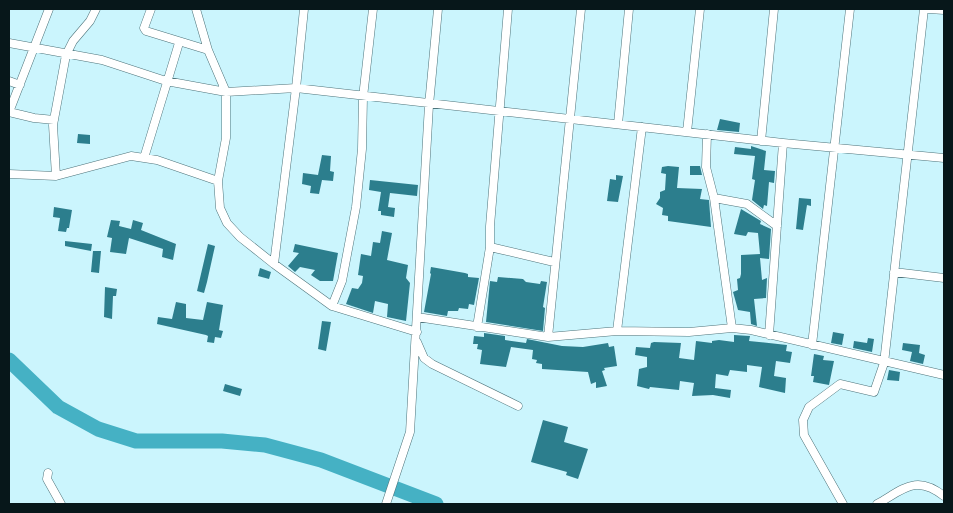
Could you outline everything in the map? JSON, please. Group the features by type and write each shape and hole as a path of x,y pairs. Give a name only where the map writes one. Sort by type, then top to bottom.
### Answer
{"street":[{"path":"49,9 9,112 34,118 54,120"},
{"path":"56,176 54,166 54,120 66,55 73,40 90,21 96,9"},
{"path":"151,9 144,28 146,32 208,50"},
{"path":"196,9 208,50 226,92 226,138 218,181 220,208 227,223 240,237 274,264 332,306 417,332"},
{"path":"274,264 304,9"},
{"path":"332,306 342,281 356,207 362,149 363,97 373,9"},
{"path":"386,504 410,432 417,341 429,105 438,9"},
{"path":"477,326 490,247 490,226 508,9"},
{"path":"548,337 554,262 571,119 581,9"},
{"path":"618,124 629,9"},
{"path":"687,132 700,9"},
{"path":"761,140 774,9"},
{"path":"812,345 850,9"},
{"path":"843,504 804,435 803,420 809,407 840,384 874,392 884,363 906,154 924,9"},
{"path":"929,9 944,10"},
{"path":"9,43 66,55 102,60 166,81 226,92 296,88 429,105 783,143 944,158"},
{"path":"144,158 179,43"},
{"path":"9,81 20,85"},
{"path":"617,331 642,127"},
{"path":"707,134 706,167 714,198 732,328"},
{"path":"769,335 783,143"},
{"path":"9,174 56,176 126,157 144,158 218,181"},
{"path":"714,198 747,204 777,226"},
{"path":"490,247 554,262"},
{"path":"894,272 944,278"},
{"path":"417,317 548,337 617,331 689,332 732,328 944,375"},
{"path":"417,341 424,358 432,364 518,406"},
{"path":"48,473 47,478 61,504"},
{"path":"877,504 913,485 924,484 944,496"}],"building":[{"path":"720,119 740,123 739,132 717,130"},
{"path":"78,134 90,135 90,144 77,143"},
{"path":"751,146 766,151 764,170 775,171 774,183 769,182 767,206 764,205 763,209 752,200 755,180 752,179 755,156 734,154 735,147 751,149"},
{"path":"322,155 331,156 330,171 334,172 333,181 322,180 319,194 310,193 311,186 302,184 303,173 318,175"},
{"path":"690,166 700,166 702,175 690,175"},
{"path":"662,167 679,167 677,188 702,189 700,199 709,200 711,227 668,221 668,216 662,215 663,208 656,204 660,198 660,192 665,190 666,174 661,173"},
{"path":"616,175 623,176 618,202 607,201 610,179 616,180"},
{"path":"370,180 418,185 417,196 390,193 388,207 395,208 394,217 381,215 381,211 378,211 381,192 369,190"},
{"path":"799,198 811,199 811,206 807,205 803,230 796,229"},
{"path":"54,207 72,210 69,228 67,228 66,232 58,231 60,218 53,217"},
{"path":"741,209 761,221 760,224 771,229 769,259 760,258 762,280 767,278 766,298 754,299 757,326 751,324 750,312 738,310 733,292 738,290 737,279 740,278 741,274 741,255 760,254 758,233 748,232 746,236 734,234"},
{"path":"111,220 120,221 119,226 131,229 133,220 143,223 141,230 176,244 173,260 162,257 163,249 129,238 126,254 110,252 112,238 107,237"},
{"path":"382,231 392,233 387,260 408,265 406,278 410,283 406,321 387,317 388,304 375,301 373,313 346,304 352,288 358,289 362,283 363,276 358,275 361,254 371,256 373,242 380,243"},
{"path":"65,241 92,244 91,251 65,246"},
{"path":"208,244 215,246 204,293 197,291"},
{"path":"295,244 338,253 333,281 320,281 311,275 315,270 300,267 295,272 288,266 299,253 293,252"},
{"path":"93,251 101,251 99,273 91,272"},
{"path":"431,267 465,273 468,274 468,277 479,278 474,305 469,304 468,309 459,308 458,311 448,311 447,316 424,312"},
{"path":"260,268 271,272 269,279 258,276"},
{"path":"498,277 523,279 526,282 540,284 541,281 547,282 543,307 545,308 543,331 486,322 490,281 497,282"},
{"path":"105,287 117,289 116,296 113,296 112,319 104,317"},
{"path":"176,302 186,304 186,318 203,320 207,302 223,305 219,330 223,331 221,338 215,337 214,343 207,342 208,336 206,335 157,324 158,317 172,319"},
{"path":"322,321 331,322 326,351 318,349"},
{"path":"833,332 844,334 842,345 831,343"},
{"path":"484,333 505,336 505,340 526,343 527,339 562,346 583,347 608,343 609,347 614,346 617,366 604,368 605,370 602,371 607,386 596,388 596,382 591,384 588,372 542,369 542,364 536,363 537,360 532,359 533,350 511,347 506,367 480,364 482,350 477,349 478,344 473,344 474,336 484,337"},
{"path":"734,335 750,336 749,341 787,345 786,351 792,352 790,363 776,361 774,376 786,378 785,393 759,387 762,367 747,365 747,372 730,370 728,376 716,374 715,388 731,390 730,398 713,395 692,396 694,383 680,381 679,390 650,387 649,389 637,386 639,369 647,367 647,357 635,355 636,347 650,348 651,343 654,342 681,343 679,358 694,360 696,341 712,343 712,341 719,340 734,342"},
{"path":"868,338 874,339 872,352 853,348 854,341 867,343"},
{"path":"903,343 920,345 919,353 925,355 923,364 910,361 912,352 902,350"},
{"path":"814,354 824,356 823,360 834,361 829,385 813,382 814,376 811,376"},
{"path":"889,370 900,372 899,381 887,380"},
{"path":"225,384 242,389 240,396 223,391"},
{"path":"543,420 568,427 564,442 588,449 578,479 566,475 567,472 531,462"}],"waterway":[{"path":"9,360 58,407 98,429 136,441 222,441 265,445 321,460 436,504"}]}
